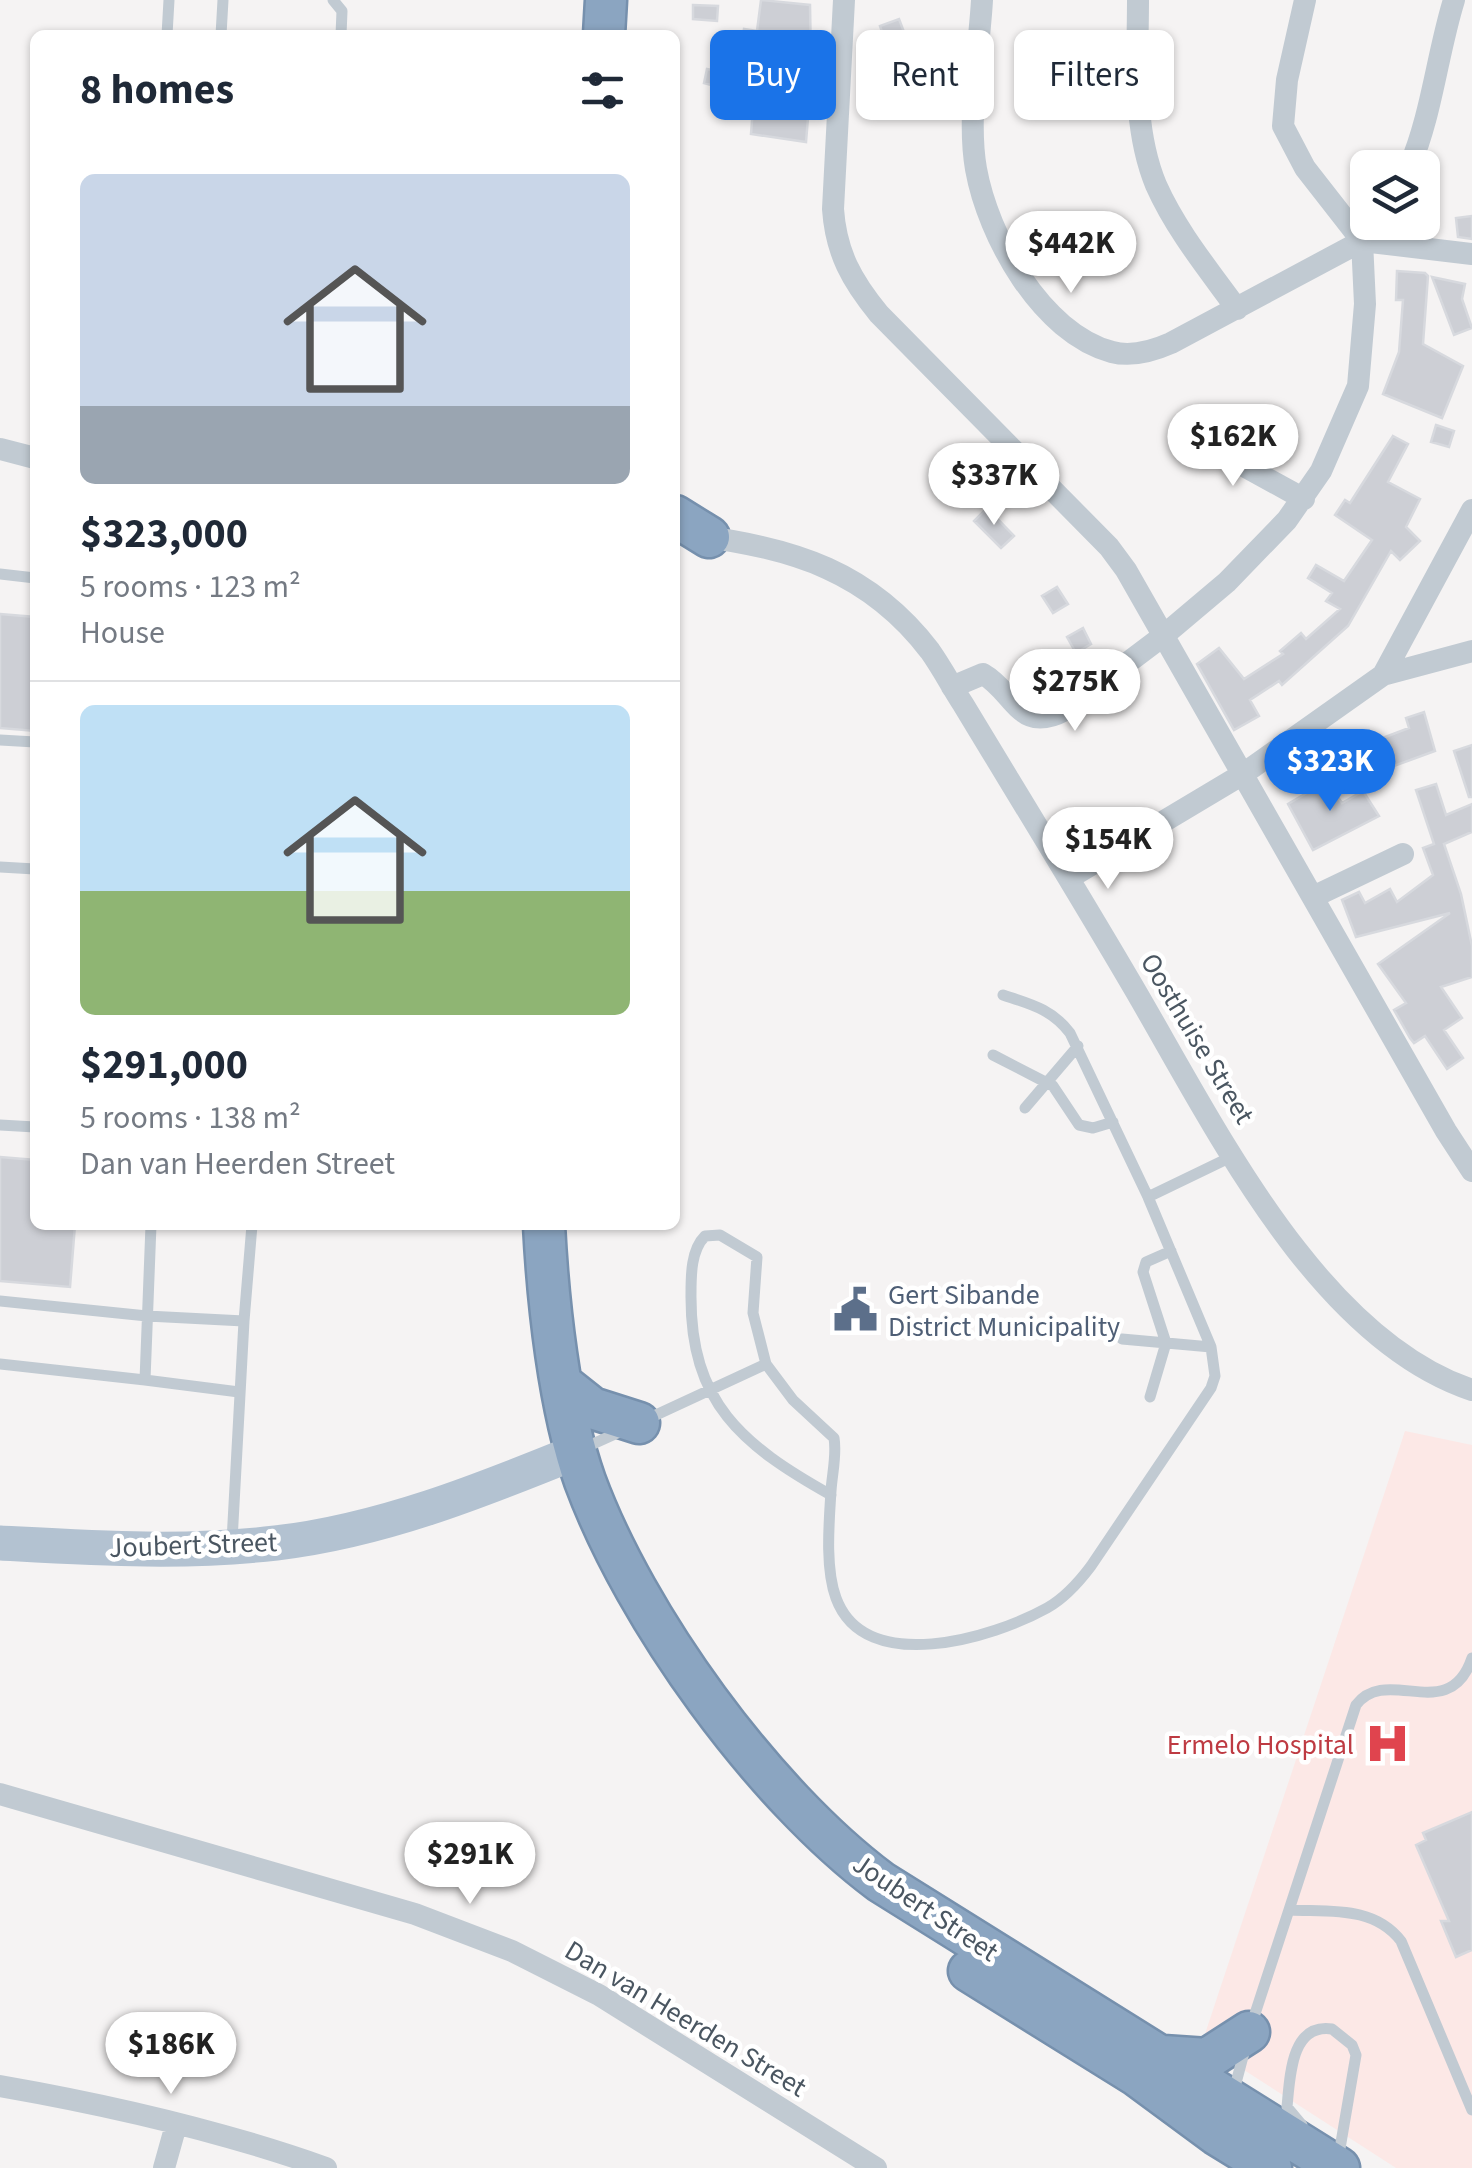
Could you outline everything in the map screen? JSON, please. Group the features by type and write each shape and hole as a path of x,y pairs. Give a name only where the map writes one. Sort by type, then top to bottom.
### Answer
{"highway":[{"path":"584,30 586,0"},
{"path":"604,30 606,0"},
{"path":"520,1230 530,1326 566,1456"},
{"path":"544,1230 563,1385 566,1456"},
{"path":"563,1385 592,1408 639,1423"},
{"name":"Joubert Street","path":"566,1456 646,1607 735,1734 798,1806 881,1882 1159,2055 1272,2168"},
{"name":"Joubert Street","path":"566,1456 579,1526 643,1649 726,1766 810,1855 900,1926 1136,2076 1223,2118 1338,2165"},
{"path":"1159,2055 1208,2059 1250,2032"},
{"path":"1223,2118 1242,2168"}],"main road":[{"name":"Joubert Street","path":"0,1542 169,1551 314,1537 399,1517 566,1456"}],"street":[{"path":"844,0 834,210 837,243 852,278 879,314 1109,547 1126,570 1446,1131 1472,1170"},
{"path":"982,0 973,138 976,169 1003,248 1033,294 1073,333 1114,353 1154,350 1362,242 1472,254"},
{"path":"1138,0 1138,108 1155,182 1183,234 1236,309"},
{"path":"952,687 978,674 986,675 1025,713 1046,719 1064,710 1227,582 1304,499 1337,440 1358,386 1365,304 1362,242 1305,168 1283,126 1286,80 1306,0"},
{"path":"1415,150 1454,0"},
{"path":"1186,434 1304,499"},
{"path":"0,449 30,457"},
{"path":"1382,676 1472,510"},
{"name":"Oosthuise Street","path":"692,535 763,545 810,559 862,586 911,629 930,652 1070,878 1288,1240 1354,1316 1430,1372 1472,1390"},
{"path":"1070,878 1242,774 1382,676 1472,651"},
{"path":"1314,898 1404,854"},
{"name":"Dan van Heerden Street","path":"0,1794 415,1914 512,1951 598,1995 876,2168"},
{"path":"0,2086 176,2125 326,2168"},
{"path":"164,2168 176,2125"}],"lane":[{"path":"167,30 169,0"},
{"path":"220,30 223,0"},
{"path":"333,0 342,11 341,30"},
{"path":"0,574 30,577"},
{"path":"0,740 30,742"},
{"path":"0,866 30,868"},
{"path":"831,1495 772,1461 747,1441 723,1415 709,1390 696,1353 691,1308 695,1255 698,1244 709,1235 720,1235 757,1258 753,1313 766,1364 793,1400 834,1438 832,1583 843,1613 875,1640 909,1645 974,1635 1023,1620 1068,1593 1091,1566 1203,1403 1214,1376 1211,1347 1148,1196 1078,1046 1054,1014 1003,995"},
{"path":"1025,1108 1078,1046"},
{"path":"993,1055 1048,1082 1080,1125 1093,1128 1113,1122"},
{"path":"0,1125 30,1127"},
{"path":"1148,1196 1234,1156"},
{"path":"145,1380 151,1230"},
{"path":"232,1546 252,1230"},
{"path":"1150,1397 1166,1343 1143,1272 1146,1262 1171,1251"},
{"path":"0,1302 244,1321"},
{"path":"1122,1338 1211,1347"},
{"path":"0,1364 239,1392"},
{"path":"566,1456 766,1364"},
{"path":"1223,2118 1356,1705 1361,1698 1377,1691 1451,1689 1462,1679 1472,1658"},
{"path":"1290,1910 1363,1914 1390,1926 1402,1941 1472,2110"},
{"path":"1319,2027 1342,2034 1356,2054 1338,2165 1287,2107 1300,2041 1319,2027"}],"shaded area":[{"name":"Ermelo Hospital","path":"1405,1431 1472,1445 1472,2168 1396,2168 1202,2043"}],"building":[{"path":"761,0 810,5 810,30 757,30"},
{"path":"693,5 718,6 717,21 693,19"},
{"path":"899,19 903,30 881,30 880,26"},
{"path":"710,70 710,85 704,83"},
{"path":"752,120 808,120 806,142 751,134"},
{"path":"1472,216 1472,239 1458,237 1456,218"},
{"path":"1397,271 1428,276 1423,344 1463,366 1442,418 1383,394 1399,352 1403,300 1396,300"},
{"path":"1432,277 1465,284 1462,299 1472,328 1454,335"},
{"path":"1436,425 1454,431 1449,447 1431,442"},
{"path":"1393,436 1408,444 1388,482 1420,499 1406,527 1420,541 1400,560 1391,551 1348,626 1282,685 1279,681 1250,700 1259,716 1234,730 1197,664 1219,648 1244,679 1283,654 1280,651 1301,633 1306,639 1340,609 1326,601 1332,593 1308,578 1316,565 1344,581 1372,540 1335,515 1345,500 1350,503"},
{"path":"987,508 1014,536 1001,548 974,521"},
{"path":"1057,587 1068,604 1053,613 1042,596"},
{"path":"0,614 30,617 30,731 0,728"},
{"path":"1083,628 1091,644 1076,653 1067,637"},
{"path":"1424,712 1435,751 1383,770 1372,742 1409,728 1406,718"},
{"path":"1472,745 1472,797 1469,797 1454,751"},
{"path":"1327,781 1342,803 1363,791 1379,816 1313,850 1288,804"},
{"path":"1436,784 1446,815 1472,804 1472,832 1444,844 1461,894 1472,946 1472,977 1441,987 1462,1018 1444,1030 1463,1058 1447,1069 1425,1036 1414,1043 1410,1038 1394,1010 1406,1003 1378,964 1450,913 1356,937 1342,900 1359,892 1365,903 1390,889 1397,902 1433,875 1423,848 1434,844 1416,790"},
{"path":"0,1157 30,1160 30,1230 75,1230 70,1287 0,1281"},
{"path":"1472,1812 1472,1950 1456,1957 1441,1921 1449,1921 1416,1845 1426,1840 1423,1833"}],"place":[{"name":"Gert Sibande District Municipality","path":"855,1310"},
{"name":"Ermelo Hospital","path":"1387,1744"}]}
